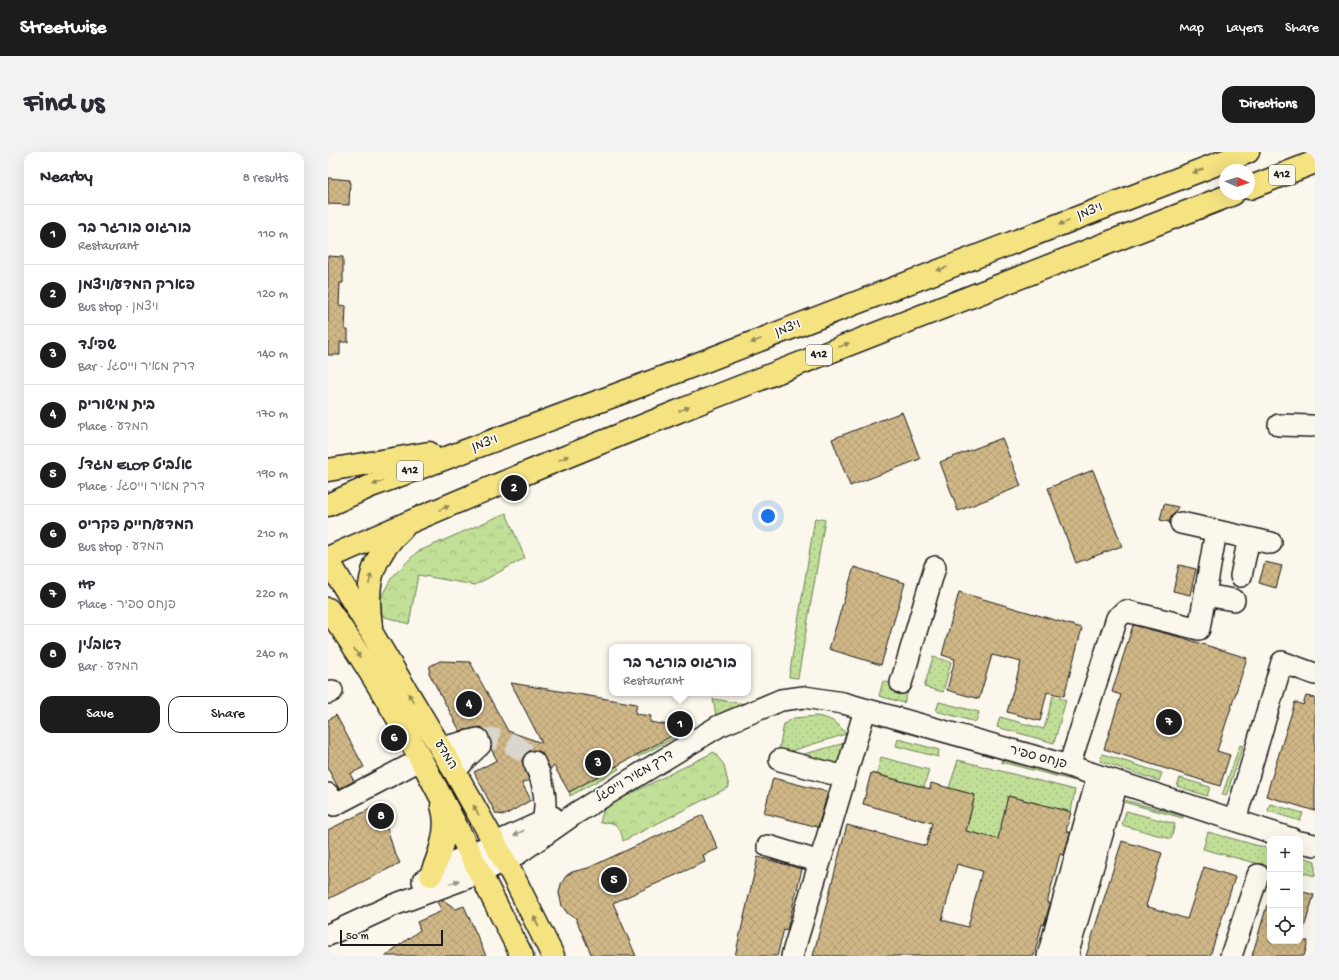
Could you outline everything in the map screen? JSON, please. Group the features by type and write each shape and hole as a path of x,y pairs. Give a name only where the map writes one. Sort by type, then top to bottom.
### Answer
{"main road":[{"name":"ויצמן","path":"328,505 370,486 493,442 1248,152"},
{"name":"412","path":"1255,186 1315,162"},
{"name":"412","path":"328,559 408,523 595,445 890,327 1219,199"},
{"path":"328,470 493,442"},
{"path":"371,631 368,605 371,574 392,537 408,523"},
{"name":"המדע","path":"328,559 456,772 553,956"},
{"name":"המדע","path":"332,619 383,695 435,786 522,956"},
{"path":"431,875 441,849 444,824 443,810 435,786"}],"street":[{"path":"1279,425 1312,426"},
{"path":"1181,523 1271,543"},
{"path":"1069,766 1117,618 1126,611 1199,629 1216,531"},
{"path":"1241,576 1249,538"},
{"path":"901,683 935,567"},
{"path":"1205,594 1234,600"},
{"path":"1235,820 1282,662 1315,674"},
{"name":"פנחס ספיר","path":"781,700 804,697 843,703 1069,766 1306,844"},
{"name":"דרך מאיר וייסגל","path":"500,853 719,726 781,700"},
{"path":"792,956 865,710"},
{"path":"441,748 479,742 456,772"},
{"path":"328,794 334,806 420,760"},
{"path":"780,760 845,777"},
{"path":"534,762 541,776 544,791 545,812 543,821"},
{"path":"1048,956 1098,776"},
{"path":"1069,956 1068,952 1117,783"},
{"path":"544,791 571,813"},
{"name":"דרך מאיר וייסגל","path":"500,853 543,821 571,813"},
{"path":"768,846 820,862"},
{"path":"391,906 431,875 470,854 500,853"},
{"path":"328,935 391,906 480,874 500,853"},
{"path":"1231,956 1258,875"}],"green space":[{"path":"506,513 525,558 475,585 418,575 409,624 382,616 381,597 392,577 417,552"},
{"path":"815,518 825,520 798,678 789,677"},
{"path":"933,657 951,662 943,692 924,687"},
{"path":"883,681 909,688 904,703 879,696"},
{"path":"1053,696 1066,700 1054,743 997,727 1000,717 1044,729"},
{"path":"713,699 746,704 717,722"},
{"path":"939,702 979,712 976,722 936,711"},
{"path":"816,716 833,721 840,726 846,734 778,755 784,724 794,718"},
{"path":"686,728 687,731 638,757 636,755"},
{"path":"898,739 939,750 938,757 896,746"},
{"path":"845,743 844,768 790,758"},
{"path":"1240,745 1243,746 1226,796 1222,795"},
{"path":"714,752 724,765 729,787 623,841 619,828 610,823 600,823 604,807"},
{"path":"1102,754 1162,773 1159,781 1100,761"},
{"path":"881,757 929,770 924,787 877,774"},
{"path":"958,760 1075,790 1071,812 1009,796 998,839 966,831 975,795 949,788"},
{"path":"1002,760 1079,780 1079,782 1001,762"},
{"path":"617,766 619,769 570,796 569,792"},
{"path":"1180,778 1210,787 1207,796 1177,786"},
{"path":"1121,799 1183,816 1183,818 1120,801"},
{"path":"1270,804 1303,813 1300,821 1268,811"},
{"path":"1126,811 1175,824 1171,839 1122,825"},
{"path":"1208,832 1267,848 1267,866 1203,849"},
{"path":"1303,857 1315,861 1315,876 1303,873"}],"building":[{"path":"328,178 350,180 349,205 328,204"},
{"path":"328,256 343,257 343,283 340,283 339,305 346,306 345,330 348,330 348,342 340,342 340,355 328,355"},
{"path":"902,412 920,459 850,486 832,439"},
{"path":"1002,438 1021,486 958,511 940,462"},
{"path":"1093,470 1122,546 1076,563 1048,488"},
{"path":"1164,504 1178,507 1169,522 1160,520"},
{"path":"1265,562 1282,566 1276,588 1259,583"},
{"path":"1179,565 1196,569 1190,595 1173,591"},
{"path":"854,567 905,583 881,665 829,649"},
{"path":"959,592 1082,628 1064,696 1047,692 1040,721 1007,712 1021,662 992,655 979,699 947,690 955,659 942,655"},
{"path":"1133,625 1183,638 1247,658 1217,751 1230,755 1220,786 1104,749 1121,695 1112,692"},
{"path":"440,661 470,662 508,731 542,743 511,683 637,704 635,714 651,716 650,722 686,728 569,792 554,766 550,769 541,752 535,750 529,751 524,755 522,761 529,780 522,783 531,800 505,815 496,814 474,772 497,760 491,749 490,736 486,730 481,727 460,731 429,673 430,666"},
{"path":"1306,696 1315,698 1315,811 1266,796 1295,702 1303,705"},
{"path":"336,715 364,767 350,774 354,781 339,789 328,769 328,720"},
{"path":"871,773 930,789 931,783 975,795 966,831 998,839 1008,796 1071,812 1066,831 1070,833 1064,855 1060,854 1047,903 1050,904 1044,925 1042,924 1034,956 813,956 847,825 926,846 932,823 863,804","holes":["957,864 982,871 968,927 942,920"]},
{"path":"773,778 828,792 818,827 764,813"},
{"path":"376,806 387,828 394,851 400,863 328,899 328,830"},
{"path":"703,815 718,849 703,855 705,862 613,903 636,956 592,956 575,917 568,914 562,906 559,893 561,884 566,876 572,872 588,868"},
{"path":"1122,841 1162,853 1146,906 1187,919 1204,867 1235,877 1210,956 1086,956"},
{"path":"758,857 802,869 787,930 784,929 777,956 735,956"},
{"path":"1303,892 1314,895 1303,931"},
{"path":"443,900 456,909 464,906 486,956 385,956 420,930 417,922 442,911 437,902"},
{"path":"1267,905 1267,944 1303,944 1303,941 1308,941 1304,956 1252,956"}],"tunnel":[{"path":"478,739 486,738 502,740 522,750 534,762"}],"place":[{"name":"פארק המדע/ויצמן","path":"514,488"},
{"name":"בית מישורים","path":"469,704"},
{"name":"HP","path":"1169,722"},
{"name":"בורגוס בורגר בר","path":"680,724"},
{"name":"המדע/חיים פקריס","path":"394,738"},
{"name":"שפילד","path":"598,763"},
{"name":"דאבלין","path":"381,816"},
{"name":"מגדל ELOP אלביט","path":"614,880"}]}
